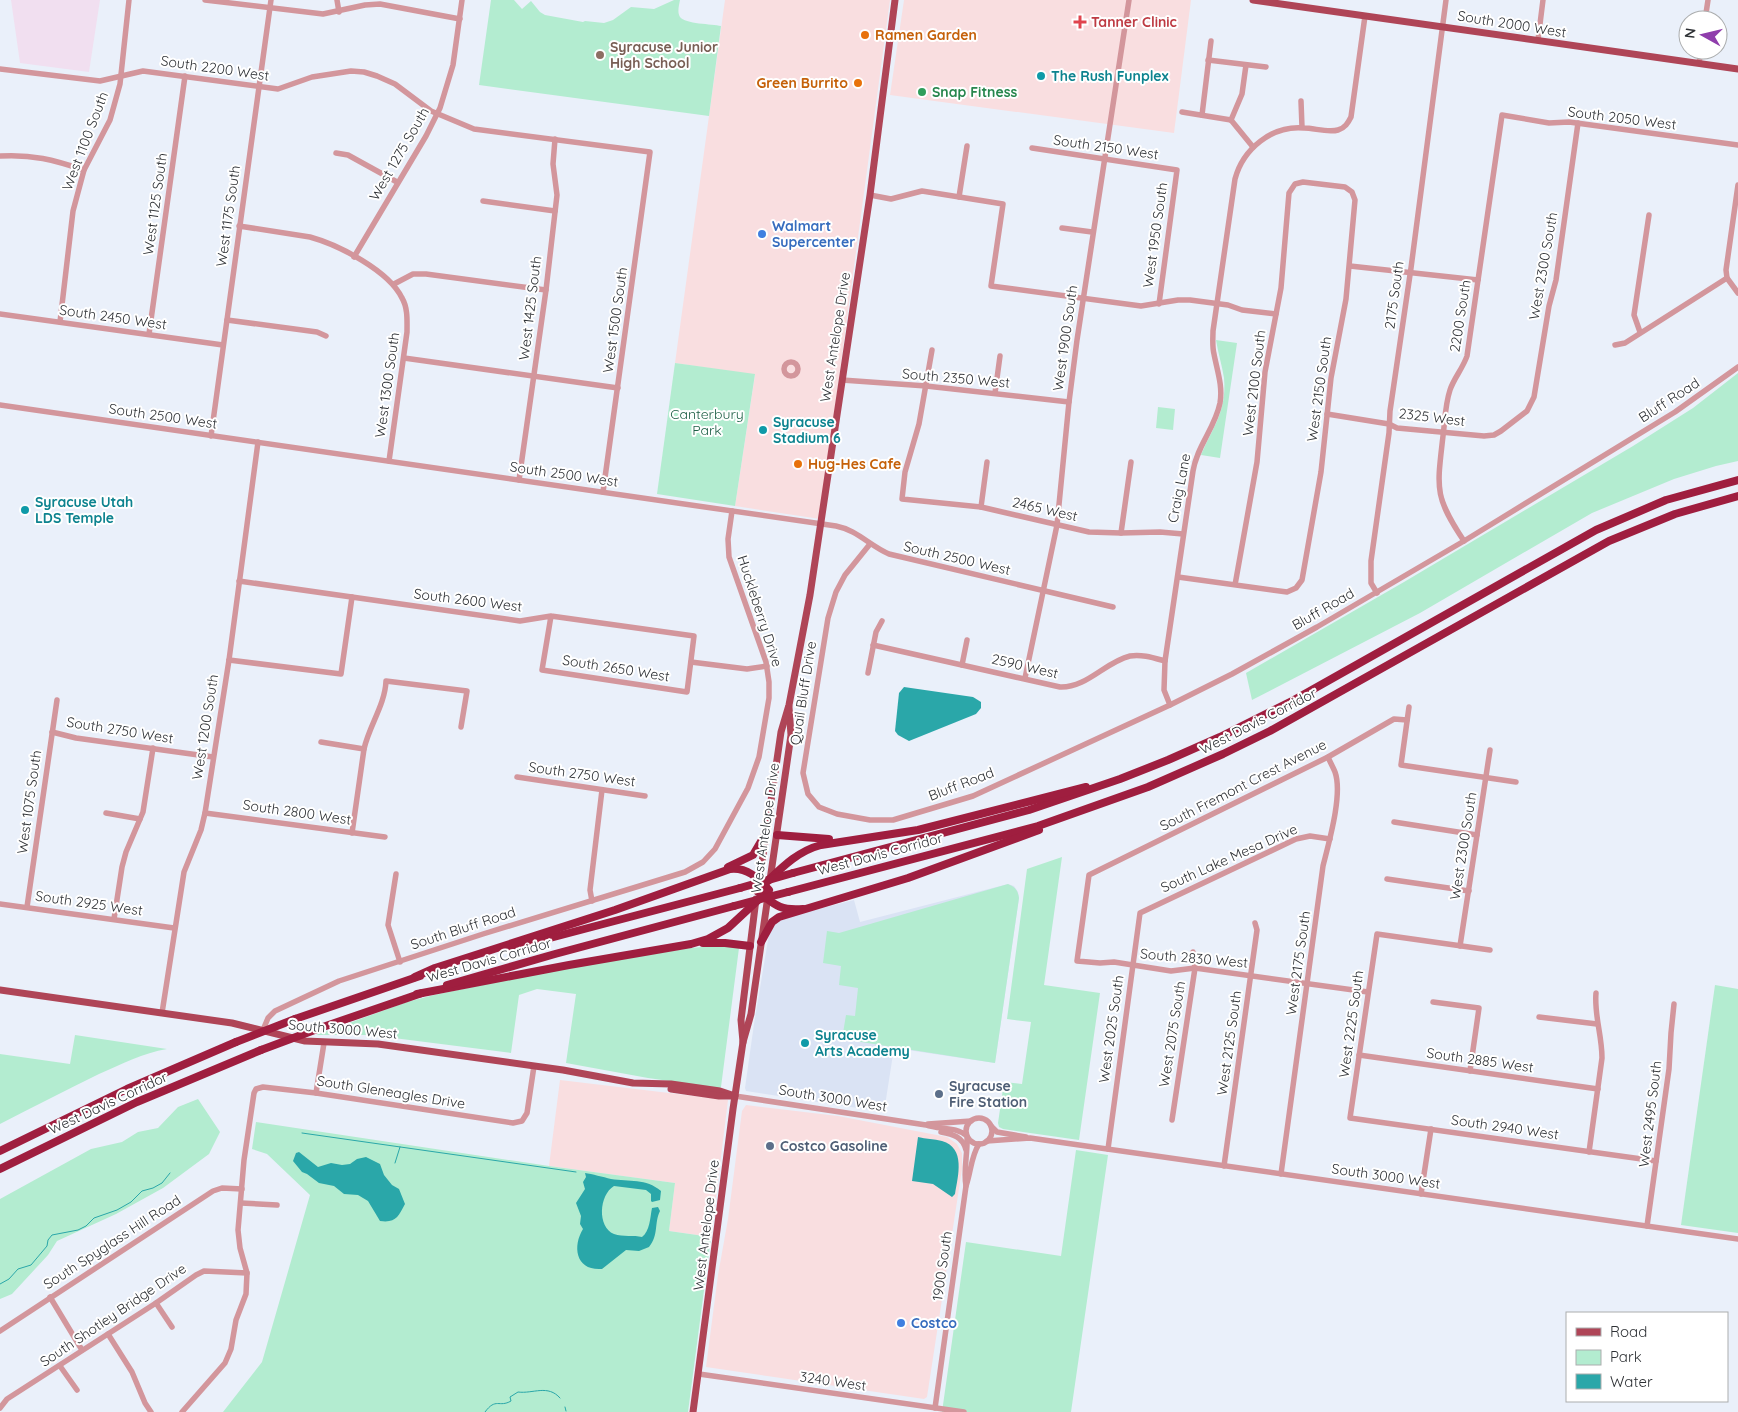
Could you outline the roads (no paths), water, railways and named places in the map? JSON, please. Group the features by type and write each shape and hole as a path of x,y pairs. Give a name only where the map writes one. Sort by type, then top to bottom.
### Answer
{"highway":[{"name":"West Davis Corridor","path":"0,1150 91,1105 236,1042 295,1019 416,977 484,956 1004,818 1066,799 1120,779 1194,749 1278,708 1596,530 1666,500 1738,480"},
{"name":"West Davis Corridor","path":"0,1169 136,1102 261,1050 417,994 555,954 1038,826 1120,798 1176,775 1270,731 1609,541 1675,514 1738,496"},
{"path":"417,994 560,966 691,944 708,939 734,924 792,858 808,848 894,835 937,826 1120,779"},
{"path":"761,942 772,922 777,918 933,869 1100,808 1120,798"},
{"path":"416,977 435,968 616,910 720,872 749,858 755,852 766,833"},
{"path":"777,835 818,840 861,839"},
{"path":"720,872 734,868 751,873 774,905 785,910 803,909"},
{"path":"691,944 725,943 750,946"}],"main road":[{"name":"West Antelope Drive","path":"693,1412 735,1096 743,1042 750,1021 761,942 766,833 779,741 789,705 805,620 870,194 895,0"},
{"name":"South 2000 West","path":"1253,0 1280,2 1365,16 1738,69"},
{"name":"West Antelope Drive","path":"743,1042 741,1020 750,946 777,835 791,736 789,705"},
{"name":"South 3000 West","path":"0,990 232,1023 296,1040 324,1043 354,1042 378,1044 534,1066 664,1088 719,1096 735,1096"}],"street":[{"name":"West 1100 South","path":"60,322 73,211 84,170 110,120 121,77 130,0"},
{"path":"205,0 323,14 365,5 401,3 460,19"},
{"name":"West 1175 South","path":"211,436 271,0"},
{"path":"337,0 339,12"},
{"name":"West 1275 South","path":"354,257 426,136 437,114 453,65 462,0"},
{"name":"West 1900 South","path":"1025,678 1057,525 1069,402 1083,297 1129,0"},
{"name":"2175 South","path":"1377,593 1371,583 1370,567 1446,0"},
{"path":"1538,40 1543,0"},
{"path":"1182,112 1231,120 1253,147 1274,133 1292,128 1302,127 1336,131 1345,126 1352,117 1365,16"},
{"path":"1202,115 1211,42"},
{"path":"1208,60 1266,67"},
{"path":"1231,120 1242,94 1246,65"},
{"name":"South 2200 West","path":"0,69 100,81 143,71 278,89 312,77 351,71 364,72 395,84 423,106 437,114 474,129 650,152"},
{"name":"West 1125 South","path":"149,334 185,76"},
{"path":"1302,101 1302,127"},
{"name":"South 2050 West","path":"1502,115 1549,123 1578,123 1738,145"},
{"name":"2200 South","path":"1464,541 1448,517 1439,490 1438,479 1450,389 1467,356 1502,115"},
{"name":"West 2300 South","path":"1526,411 1534,397 1549,306 1556,280 1578,123"},
{"name":"West 1425 South","path":"519,480 546,290 557,195 553,164 555,139"},
{"path":"960,197 967,146"},
{"name":"Craig Lane","path":"1170,706 1164,690 1165,661 1178,577 1182,534 1194,463 1214,424 1220,403 1220,384 1213,352 1213,330 1235,179 1241,162 1253,147"},
{"name":"South 2150 West","path":"1032,148 1177,170"},
{"name":"West 1500 South","path":"603,492 650,152"},
{"path":"336,153 348,154 397,182"},
{"path":"0,156 18,154 41,156 84,170"},
{"name":"West 1950 South","path":"1159,304 1177,170"},
{"name":"West 2150 South","path":"1235,585 1287,592 1296,588 1302,580 1321,472 1331,378 1346,299 1355,200 1352,192 1345,187 1303,182 1295,184"},
{"name":"West 2100 South","path":"1235,585 1257,462 1265,372 1281,288 1289,193 1295,184"},
{"path":"1738,185 1726,270 1727,278 1738,293"},
{"path":"870,194 891,199 922,191 1003,204 991,286 1141,306 1190,300 1228,305 1242,310 1276,314"},
{"path":"483,201 555,211"},
{"path":"1640,332 1634,315 1649,215"},
{"path":"239,226 322,240 386,276 394,284 413,274 426,274 546,290"},
{"path":"1062,228 1092,232"},
{"path":"1350,266 1478,280"},
{"path":"1615,345 1625,343 1727,278"},
{"name":"West 1300 South","path":"389,461 407,332 407,316 403,299 394,284"},
{"name":"South 2450 West","path":"0,314 223,345"},
{"path":"227,320 317,332 326,336"},
{"path":"926,386 932,350"},
{"path":"995,393 1000,356"},
{"path":"404,358 618,388"},
{"name":"Bluff Road","path":"893,820 973,796 1170,706 1232,674 1377,593 1464,541 1675,412 1738,367"},
{"name":"South 2350 West","path":"842,380 926,386 1069,402"},
{"name":"2465 West","path":"926,386 919,424 905,472 902,499 981,507 1088,532 1121,533 1149,531 1182,534"},
{"name":"South 2500 West","path":"0,405 848,529 876,549 888,554 1113,607"},
{"name":"2325 West","path":"1327,414 1389,424 1397,428 1444,434 1484,436 1494,435 1501,431 1526,411"},
{"name":"West 1200 South","path":"162,1013 184,872 201,830 205,813 258,442"},
{"path":"981,507 987,462"},
{"path":"1121,533 1131,462"},
{"name":"Huckleberry Drive","path":"685,872 703,862 715,849 752,779 759,757 768,705 769,682 767,666 730,563 728,545 732,511"},
{"name":"Quail Bluff Drive","path":"870,544 845,575 836,592 828,618 803,773 808,794 823,809 843,816 876,821 893,820"},
{"path":"1178,577 1235,585"},
{"name":"South 2600 West","path":"239,581 520,621 551,616 694,636 691,662"},
{"path":"228,660 341,674 352,597"},
{"name":"South 2650 West","path":"551,616 542,670 687,692 691,662"},
{"path":"868,673 876,632 882,622"},
{"path":"962,665 967,640"},
{"name":"2590 West","path":"873,645 1068,688 1076,686 1130,656 1165,661"},
{"path":"691,662 747,670 767,666"},
{"path":"352,832 366,737 385,693 386,681 466,691 461,727"},
{"name":"West 1075 South","path":"27,907 57,700"},
{"path":"1409,707 1401,765 1516,782"},
{"name":"South Fremont Crest Avenue","path":"1077,961 1090,875 1328,757 1394,719 1407,720"},
{"name":"South 2750 West","path":"52,732 76,738 213,756"},
{"path":"321,742 364,749"},
{"path":"114,920 126,852 143,812 153,748"},
{"name":"West 2300 South","path":"1460,946 1490,750"},
{"name":"West 2175 South","path":"1281,1174 1323,866 1338,791 1335,773 1328,757"},
{"name":"South 2750 West","path":"517,778 645,796"},
{"path":"592,901 590,890 602,790"},
{"path":"106,813 140,819"},
{"name":"South 2800 West","path":"205,813 385,837"},
{"path":"1394,822 1477,835"},
{"name":"South Lake Mesa Drive","path":"1140,912 1296,839 1310,836 1330,838"},
{"name":"South Bluff Road","path":"263,1030 270,1016 278,1009 339,981 492,931 685,872"},
{"path":"396,874 388,925 400,962"},
{"path":"1387,879 1469,891"},
{"name":"South 2925 West","path":"0,904 174,928"},
{"name":"West 2025 South","path":"1108,1150 1140,912"},
{"name":"West 2125 South","path":"1224,1166 1257,930 1255,923"},
{"name":"West 2225 South","path":"1350,1118 1376,934 1460,946"},
{"path":"1460,946 1490,950"},
{"name":"West 2075 South","path":"1172,1120 1195,968 1193,952"},
{"name":"South 2830 West","path":"1077,961 1114,962 1171,971 1195,968 1368,992"},
{"path":"1589,1152 1602,1058 1602,1044 1595,1006 1596,993"},
{"path":"1433,1002 1478,1008 1470,1071"},
{"name":"West 2495 South","path":"1647,1226 1669,1069 1674,1004"},
{"path":"1539,1017 1597,1024"},
{"path":"316,1093 324,1043"},
{"name":"South 2885 West","path":"1359,1055 1598,1089"},
{"name":"South Gleneagles Drive","path":"242,1189 246,1145 256,1089 263,1087 316,1093 513,1123 522,1121 527,1113 534,1066"},
{"name":"South 3000 West","path":"735,1096 926,1124 972,1120"},
{"name":"South 2940 West","path":"1350,1118 1656,1161"},
{"path":"980,1119 988,1122 991,1134 987,1141 979,1144 975,1149 966,1186 964,1178 967,1155 967,1126 972,1120 980,1119"},
{"name":"South 3000 West","path":"926,1124 935,1128 963,1132 967,1136"},
{"name":"South 3000 West","path":"990,1126 998,1132 1108,1150 1738,1239"},
{"path":"935,1128 957,1136 965,1146 967,1155"},
{"path":"1421,1194 1431,1129"},
{"path":"967,1136 972,1142 979,1144"},
{"name":"South 3000 West","path":"987,1141 1030,1138"},
{"name":"1900 South","path":"935,1408 966,1186"},
{"name":"South Spyglass Hill Road","path":"0,1331 213,1191 222,1188 242,1189"},
{"path":"182,1412 225,1363 231,1349 236,1320 246,1294 247,1272 240,1248 238,1230 242,1189"},
{"path":"241,1203 276,1205"},
{"name":"South Shotley Bridge Drive","path":"0,1407 7,1399 196,1275 204,1271 247,1272"},
{"path":"50,1297 82,1350"},
{"path":"156,1303 172,1327"},
{"path":"108,1334 132,1372 144,1402 151,1412"},
{"path":"60,1366 77,1390"},
{"name":"3240 West","path":"699,1374 964,1412"}],"water":[{"path":"904,687 973,697 981,702 981,708 976,714 909,741 898,735 895,731 899,693"},
{"path":"918,1137 942,1141 955,1150 959,1171 955,1194 952,1197 933,1184 912,1181"},
{"path":"299,1152 318,1167 331,1163 350,1164 357,1159 366,1157 380,1164 384,1175 392,1185 399,1189 405,1204 396,1218 390,1221 380,1221 368,1201 358,1195 344,1194 334,1186 319,1183 302,1172 293,1161 296,1153"},
{"path":"585,1173 611,1179 643,1182 661,1191 660,1200 652,1202 651,1194 646,1190 614,1186 605,1196 603,1203 603,1218 609,1230 617,1235 642,1237 648,1228 652,1208 658,1207 660,1211 655,1234 649,1247 639,1251 626,1250 602,1269 593,1269 582,1262 577,1250 583,1229 580,1224 581,1216 576,1203 585,1189 583,1182 586,1177"}],"waterway":[{"path":"302,1133 576,1172"},
{"path":"395,1163 400,1147"},
{"path":"0,1284 9,1279 18,1269 31,1265 47,1246 48,1240 52,1235 78,1230 86,1226 94,1218 117,1210 131,1202 142,1191 162,1183 170,1173"},
{"path":"485,1412 492,1405 511,1401 510,1397 518,1392 545,1390 560,1398"},
{"path":"565,1407 566,1411"}],"place":[{"name":"Tanner Clinic","path":"1080,22"},
{"name":"Ramen Garden","path":"865,35"},
{"name":"Syracuse Junior High School","path":"600,55"},
{"name":"The Rush Funplex","path":"1041,76"},
{"name":"Green Burrito","path":"858,83"},
{"name":"Snap Fitness","path":"922,92"},
{"name":"Walmart Supercenter","path":"762,234"},
{"name":"Syracuse Stadium 6","path":"763,430"},
{"name":"Hug-Hes Cafe","path":"798,464"},
{"name":"Syracuse Utah LDS Temple","path":"25,510"},
{"name":"Syracuse Arts Academy","path":"805,1043"},
{"name":"Syracuse Fire Station","path":"939,1094"},
{"name":"Costco Gasoline","path":"770,1146"},
{"name":"Costco","path":"901,1323"}],"park label":[{"name":"Canterbury Park","path":"707,422"}]}
